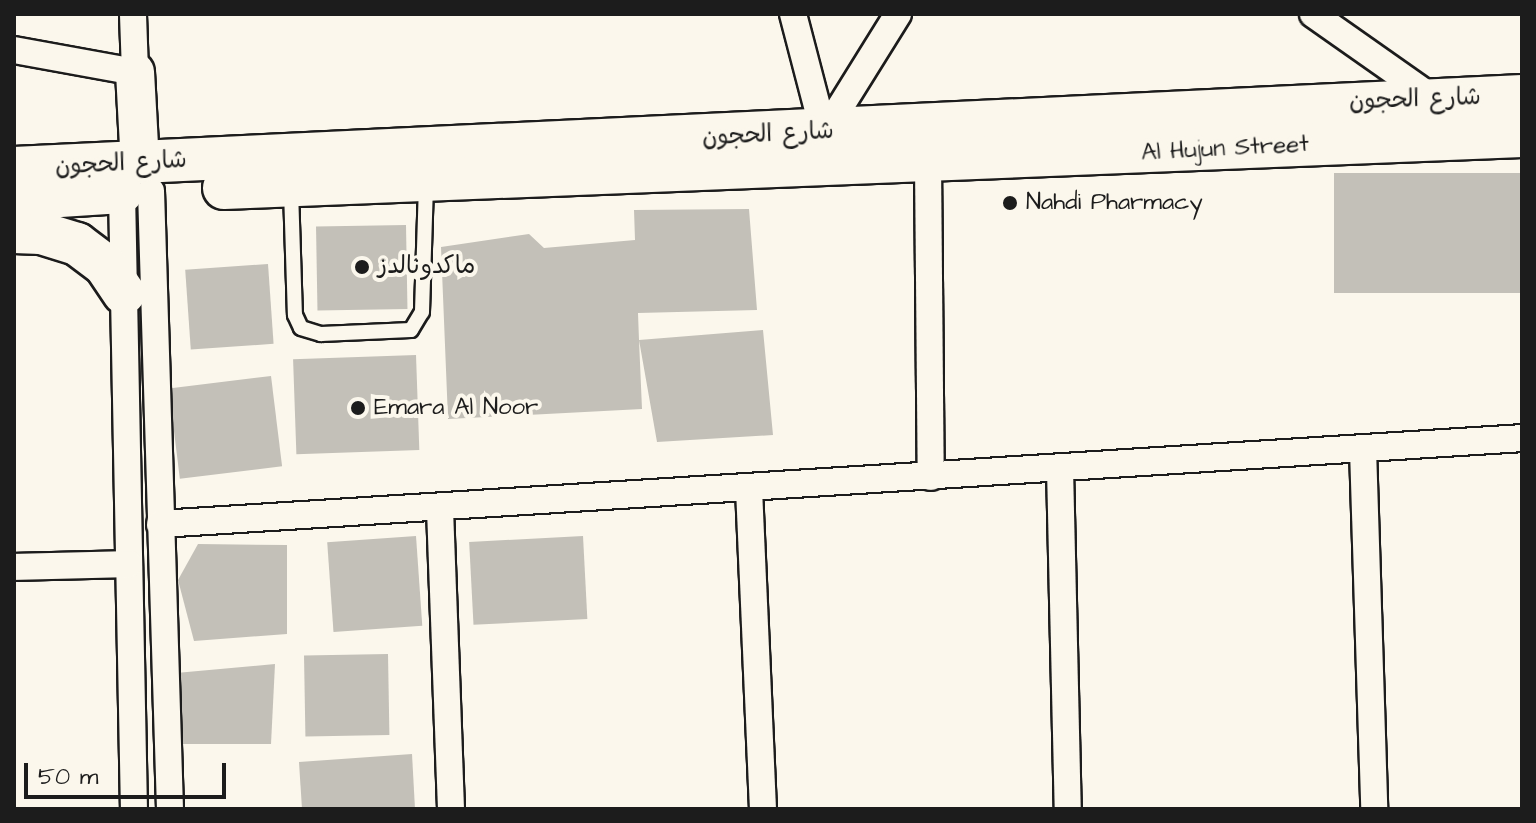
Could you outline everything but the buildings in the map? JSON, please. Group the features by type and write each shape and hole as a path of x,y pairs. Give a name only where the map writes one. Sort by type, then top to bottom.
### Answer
{"main road":[{"name":"شارع الحجون","path":"14,199 138,182 1099,113 1522,96"},
{"name":"Al Hujun Street","path":"928,163 1522,136"},
{"name":"شارع الحجون","path":"14,168 138,182 290,186 928,163"},
{"path":"14,232 41,233 77,244 105,265 124,293"}],"street":[{"path":"133,14 138,182 160,524 170,809"},
{"path":"793,14 824,133"},
{"path":"824,133 898,14"},
{"path":"1313,14 1434,99"},
{"path":"14,50 135,72"},
{"path":"928,163 931,477"},
{"path":"134,809 124,293 138,182"},
{"path":"160,524 440,509 1522,438"},
{"path":"1363,449 1374,809"},
{"path":"1060,468 1068,809"},
{"path":"749,489 763,809"},
{"path":"440,509 451,809"},
{"path":"14,567 129,564"}],"lane":[{"path":"290,186 295,315 301,328 321,334 411,330 420,322 426,181"}],"place":[{"name":"Nahdi Pharmacy","path":"1010,203"},
{"name":"ماكدونالدز","path":"362,267"},
{"name":"Emara Al Noor","path":"358,408"}]}
